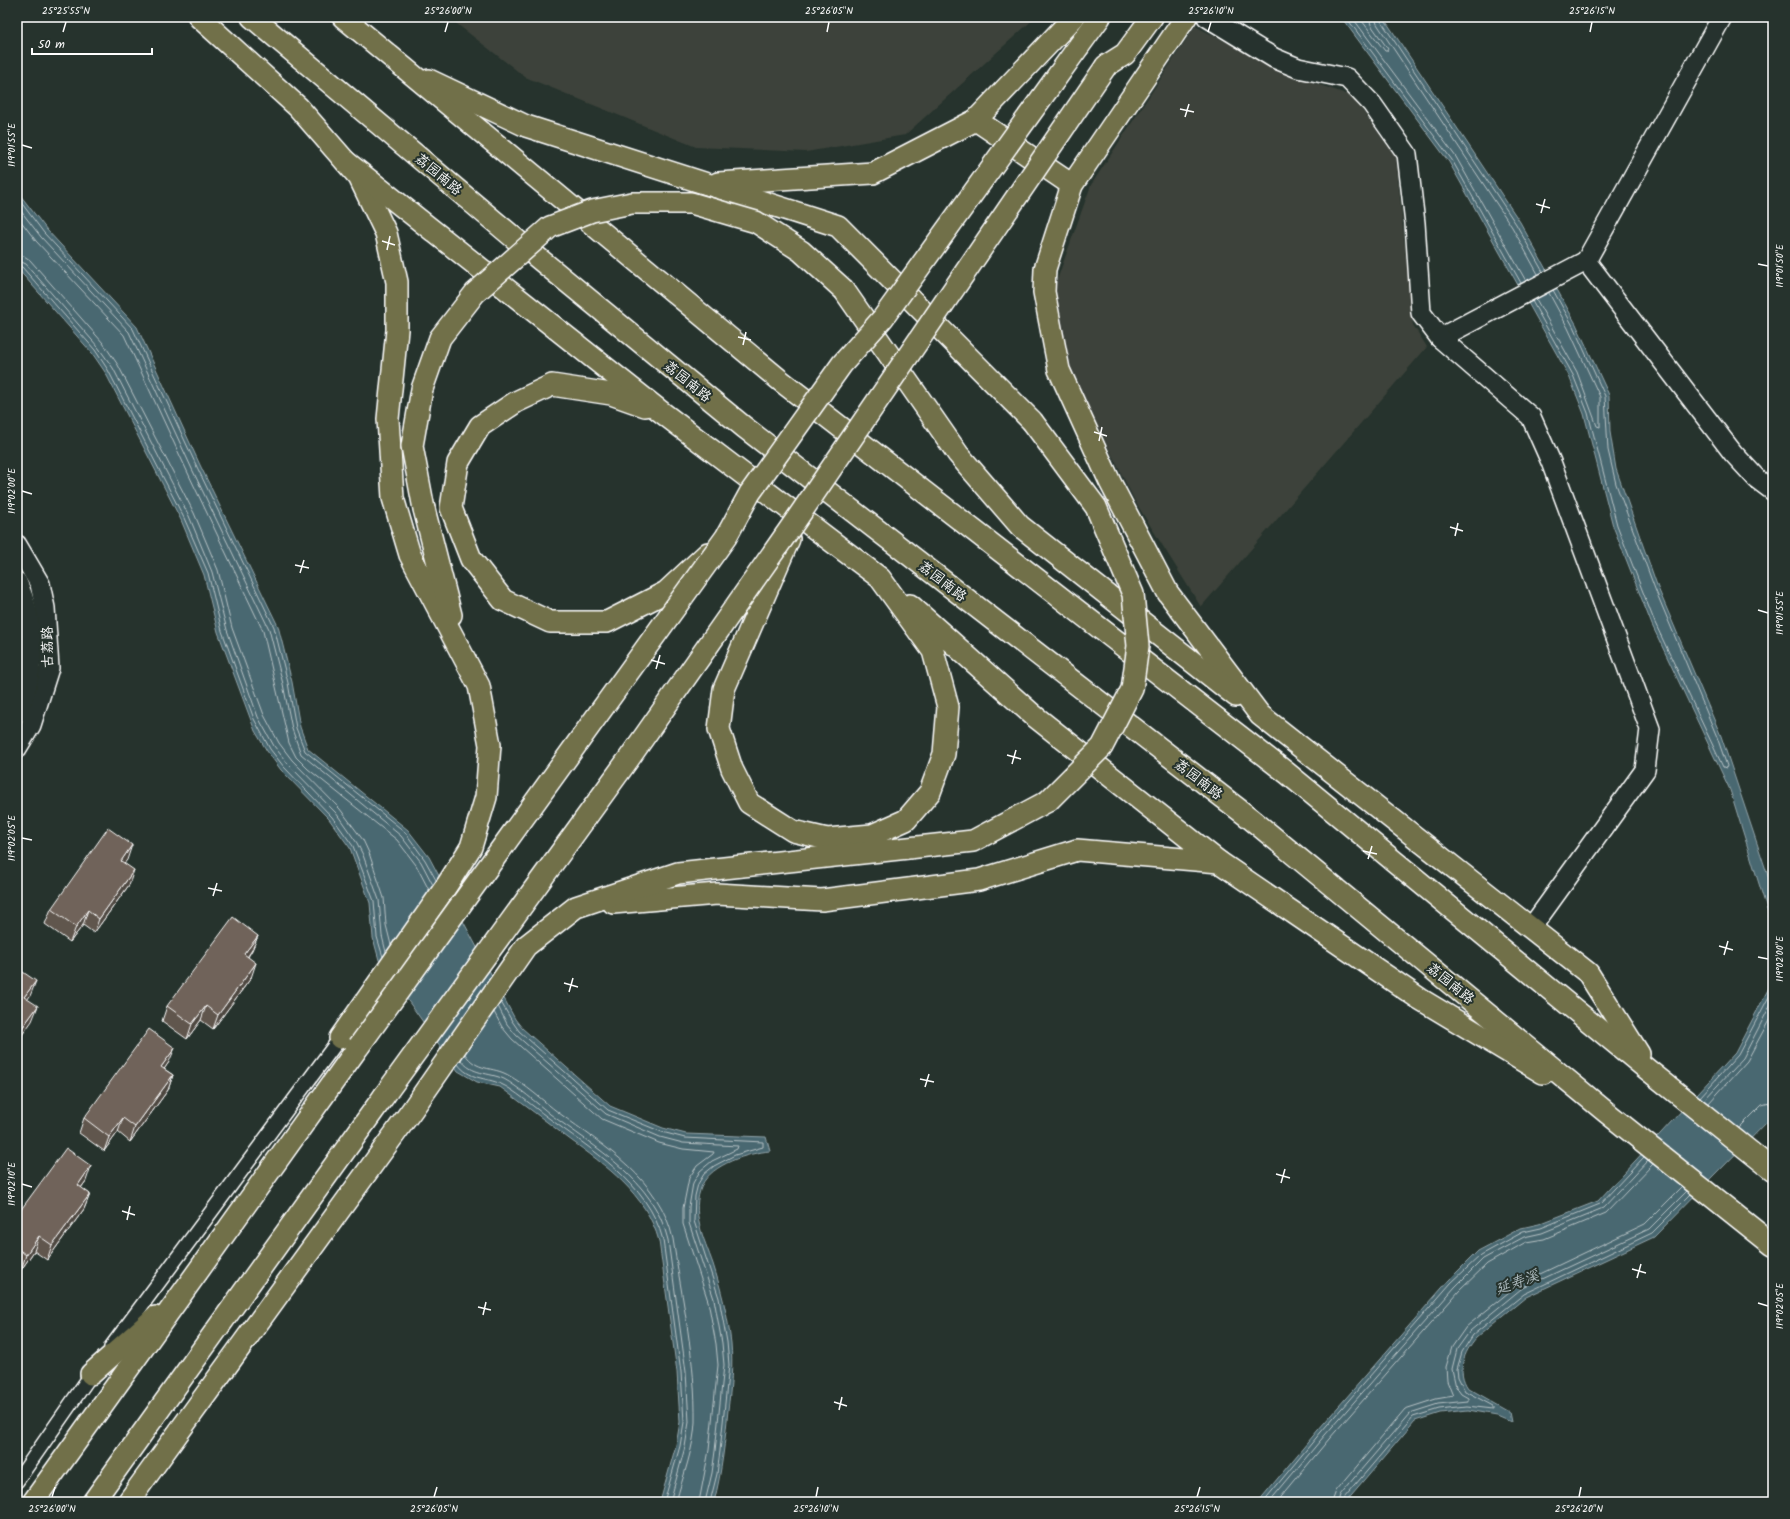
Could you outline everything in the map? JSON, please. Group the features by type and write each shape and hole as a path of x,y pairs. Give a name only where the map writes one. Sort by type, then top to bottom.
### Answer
{"main road":[{"path":"199,17 298,107 360,177 386,233 398,282 397,330 388,419 393,498 410,555 479,686 490,745 486,797 471,847 447,885 340,1038"},
{"name":"荔园南路","path":"252,17 526,248 744,427 1251,819 1606,1112 1773,1246"},
{"path":"342,17 781,381 1287,773 1648,1070 1773,1170"},
{"path":"708,184 873,173 976,120 1074,17"},
{"path":"33,1502 726,537 750,493 842,364 883,318 1100,17"},
{"path":"93,1502 384,1096 630,757 796,520 1106,66 1125,54 1152,17"},
{"path":"1186,17 1072,185 1045,269 1044,292 1058,370 1110,482 1168,593 1260,715"},
{"path":"128,1502 412,1110 526,946 576,907 678,873 973,841 1048,801 1102,747 1132,689 1138,646 1133,594 1096,507 1032,421 838,226 526,126 402,67"},
{"path":"976,120 1072,185"},
{"path":"345,161 660,411 880,578 1033,714 1219,862 1420,999 1606,1112"},
{"path":"460,648 424,509 412,446 422,389 440,338 475,293 550,227 592,211 632,202 691,203 756,222 800,251 844,290 958,454 1020,526 1588,973 1648,1070"},
{"path":"660,411 611,394 552,386 516,402 480,426 458,463 450,508 471,559 503,600 550,622 607,622 666,592 726,537"},
{"path":"796,520 724,690 720,729 732,769 749,803 793,831 827,838 872,835 906,820 930,792 944,754 948,707 933,651 880,578"},
{"path":"576,907 717,894 822,900 979,880 1077,850 1219,862"},
{"path":"91,1374 184,1291"}],"street":[{"path":"1207,17 1274,58 1298,68 1347,78 1372,104 1407,154 1415,223 1421,313 1440,338 1532,416 1551,462 1650,729 1645,770 1531,928"},
{"path":"1440,338 1585,262 1722,17"},
{"path":"1585,262 1733,453 1757,479 1773,491"},
{"name":"古荔路","path":"17,545 40,584 45,608 49,668 31,725 17,748"},
{"name":"古荔路","path":"17,582 23,594 31,642 31,664 26,688 17,713"},
{"path":"17,1482 91,1374 340,1038"}],"shaded area":[{"path":"448,17 1036,17 905,135 806,152 696,147 525,77"},
{"path":"1195,26 1291,75 1352,96 1396,157 1413,325 1427,347 1201,607 1136,503 1071,373 1052,294 1091,185"}],"water":[{"path":"1341,17 1383,17 1520,222 1576,324 1609,395 1610,432 1616,469 1658,588 1721,736 1773,891 1773,929 1730,790 1652,625 1613,526 1584,414 1569,376 1449,162"},
{"path":"17,191 47,230 137,327 200,465 278,626 292,682 300,727 308,749 408,830 429,857 515,1019 522,1028 610,1106 663,1128 686,1134 766,1137 770,1151 741,1157 722,1166 707,1178 702,1185 697,1206 702,1235 713,1264 721,1293 728,1323 732,1352 731,1385 724,1445 714,1502 660,1502 676,1445 680,1422 677,1372 659,1241 653,1224 635,1195 610,1170 596,1159 500,1087 477,1082 458,1071 379,960 373,938 370,903 350,848 329,819 281,770 255,731 218,632 204,575 181,520 105,372 92,353 17,268"},
{"name":"延寿溪","path":"1773,980 1773,1116 1654,1237 1526,1297 1476,1338 1468,1349 1462,1368 1464,1382 1468,1388 1509,1411 1511,1421 1497,1415 1468,1410 1440,1413 1415,1421 1346,1502 1258,1502 1318,1430 1449,1280 1478,1251 1521,1228 1539,1224 1598,1201 1735,1053"}],"building":[{"path":"108,828 132,845 121,861 134,870 99,919 88,910 76,927 51,909"},
{"path":"233,917 258,936 244,954 256,963 218,1015 206,1006 192,1024 167,1006"},
{"path":"17,968 36,981 24,997 38,1006 17,1035"},
{"path":"149,1029 175,1048 161,1067 173,1075 135,1127 123,1118 109,1137 84,1118"},
{"path":"66,1148 91,1166 78,1185 90,1194 52,1245 39,1236 26,1255 17,1248 17,1215"}]}
